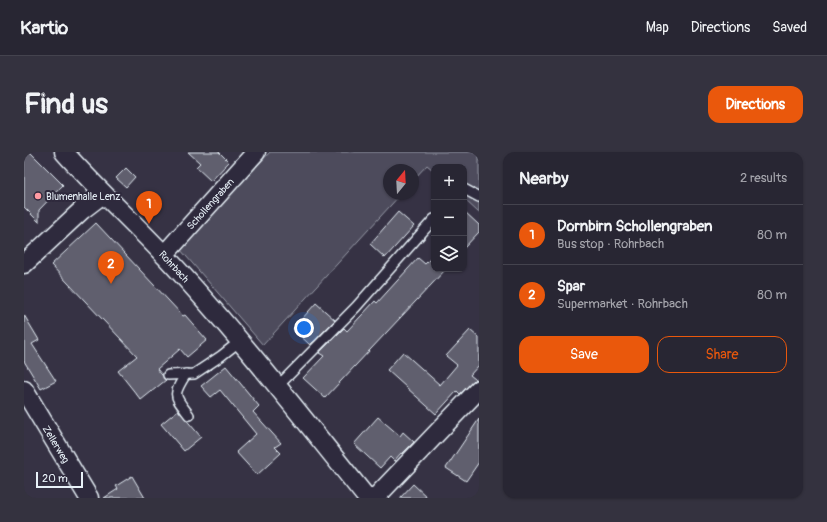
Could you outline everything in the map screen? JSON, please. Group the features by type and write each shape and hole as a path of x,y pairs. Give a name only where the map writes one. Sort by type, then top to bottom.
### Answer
{"street":[{"name":"Rohrbach","path":"64,152 164,255 240,341 278,386 367,498"},
{"name":"Schollengraben","path":"164,255 256,152"},
{"path":"24,264 82,210 104,194"},
{"path":"375,498 479,389"},
{"name":"Zellerweg","path":"24,390 89,498"}],"lane":[{"path":"467,190 479,196"},
{"path":"278,386 356,307 431,222"},
{"path":"168,375 194,374 240,341"},
{"path":"186,374 177,389 176,396 189,415"}],"shaded area":[{"path":"270,152 479,152 479,213 467,202 467,164 431,164 431,168 427,165 419,174 419,164 383,164 383,200 396,200 263,345 180,249"}],"building":[{"name":"Blumenhalle Lenz","path":"30,152 63,185 39,210 39,222 24,207 24,158"},
{"path":"188,152 219,152 229,162 211,181 196,167 200,163"},
{"path":"126,168 135,177 126,187 116,178"},
{"path":"398,212 414,226 385,258 370,244"},
{"path":"467,214 479,225 479,232 467,245"},
{"path":"96,223 183,316 185,315 207,340 187,357 180,349 157,369 166,380 141,400 118,371 137,356 51,265"},
{"path":"418,258 425,264 431,258 431,272 443,272 325,398 303,378 324,356 319,353 344,328 347,331 375,301 377,303"},
{"path":"316,303 335,320 310,345 293,329"},
{"path":"24,315 39,340 32,344 56,381 41,389 24,361"},
{"path":"470,330 479,338 479,365 470,375 475,379 460,394 457,391 436,414 387,370 403,352 440,385 457,365 446,356"},
{"path":"226,366 259,406 253,412 281,443 275,447 281,453 257,475 236,452 256,434 220,390 211,397 201,386"},
{"path":"178,410 201,437 184,451 161,424"},
{"path":"378,417 400,436 403,432 414,442 394,461 390,457 380,468 354,444"},
{"path":"479,419 479,462 466,481 446,468"},
{"path":"132,476 145,498 104,498 118,489 116,486"},
{"path":"413,484 428,498 400,498"}],"place":[{"name":"Blumenhalle Lenz","path":"38,196"},
{"name":"Dornbirn Schollengraben","path":"149,224"},
{"name":"Spar","path":"111,284"}]}
